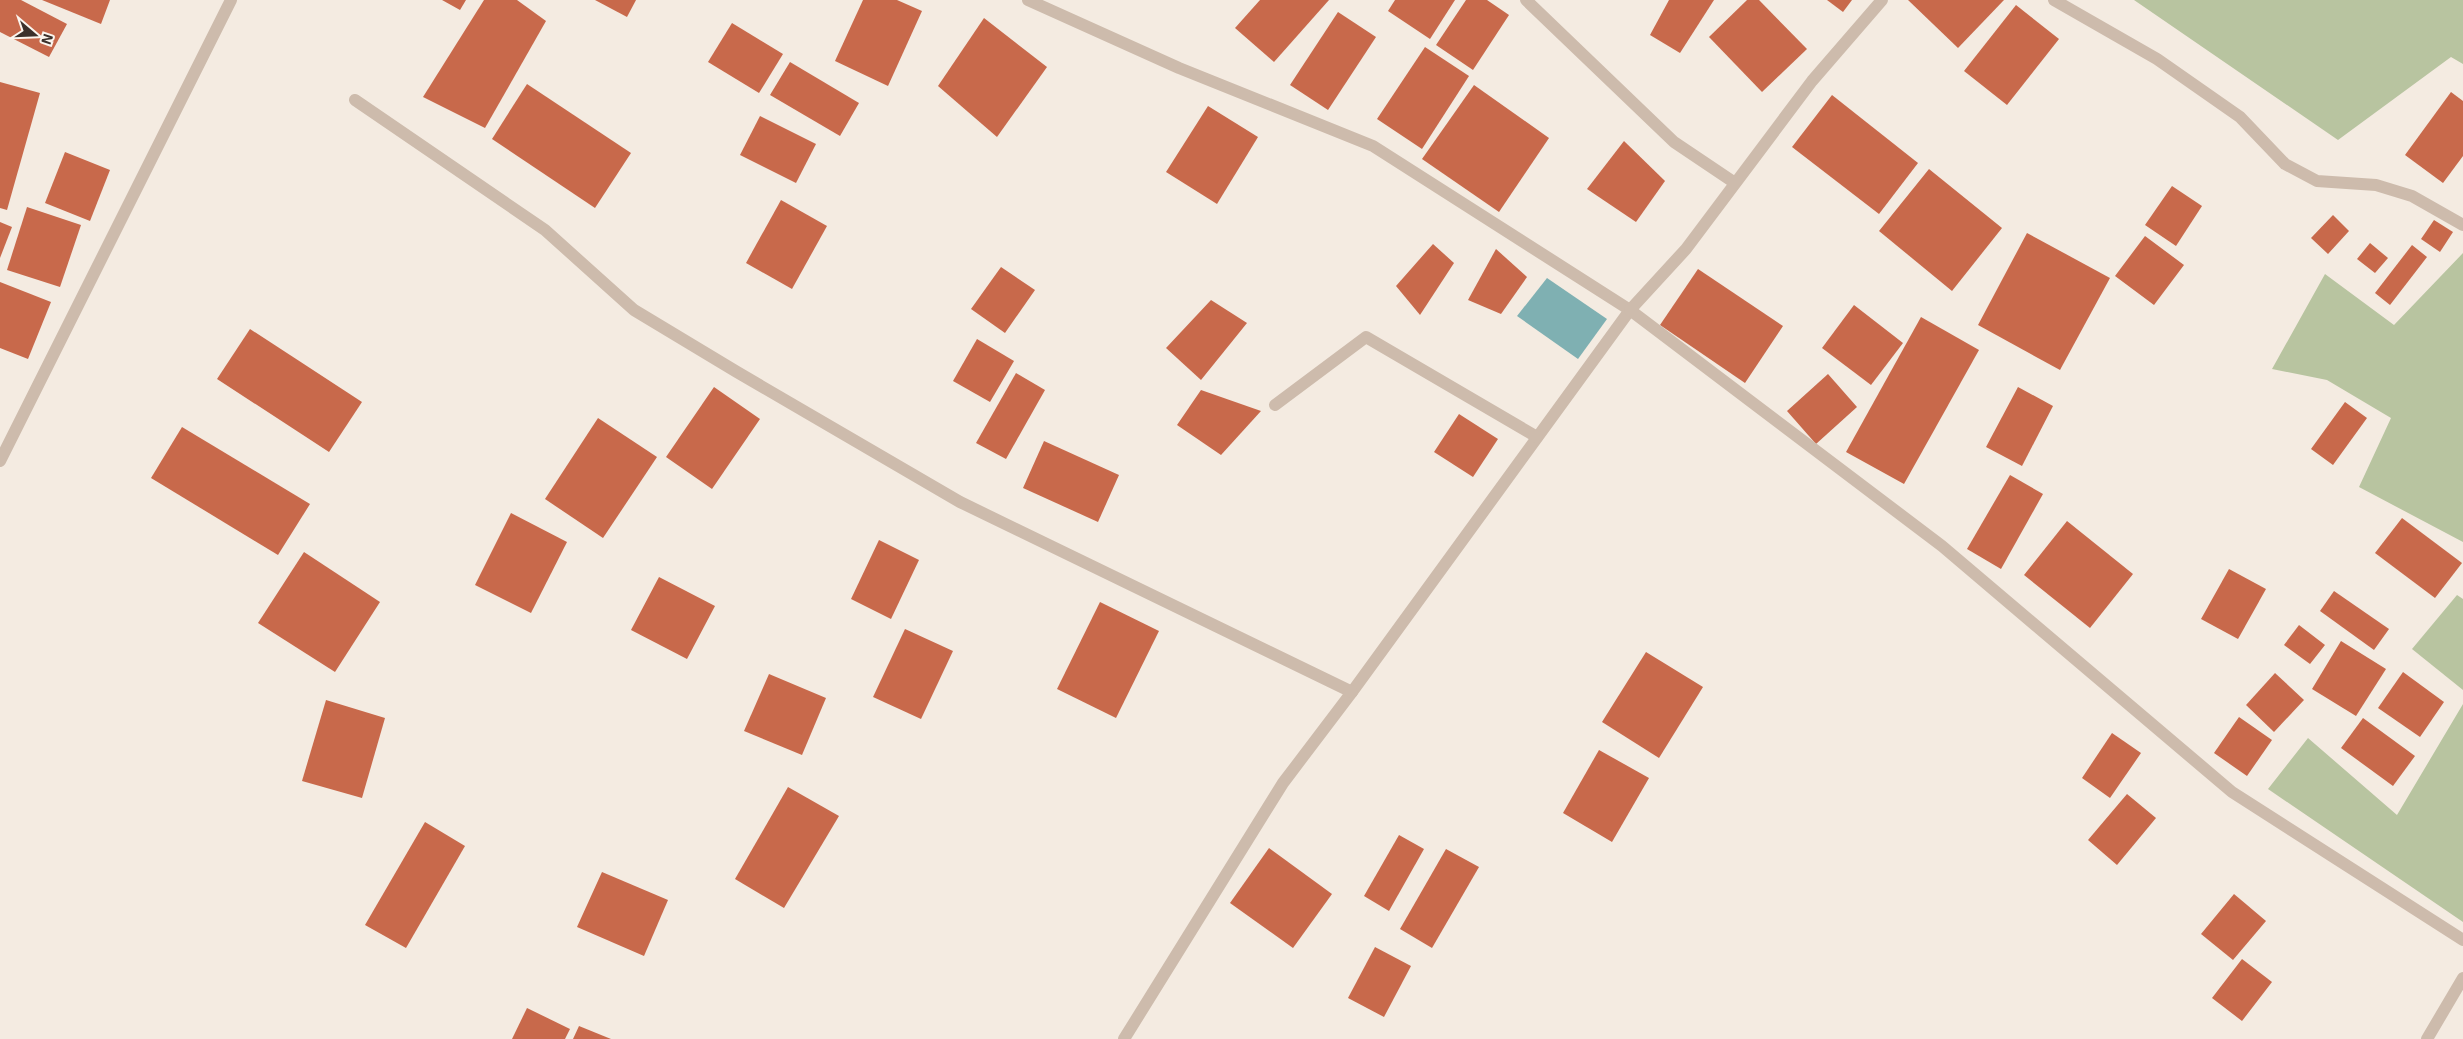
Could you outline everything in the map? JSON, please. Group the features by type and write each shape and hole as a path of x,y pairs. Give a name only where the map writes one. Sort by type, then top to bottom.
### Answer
{"street":[{"path":"0,460 231,0"},
{"path":"1028,0 1178,68 1373,146 1630,310 1942,546 2232,792 2463,940"},
{"path":"1526,0 1674,142 1735,183"},
{"path":"1124,1039 1283,783 1352,692 1630,310 1686,249 1812,81 1882,0"},
{"path":"2054,0 2157,60 2240,117 2285,164 2318,181 2376,185 2412,196 2463,225"},
{"path":"355,100 545,230 634,310 737,372 960,502 1352,692"},
{"path":"1275,405 1366,337 1537,437"},
{"path":"2427,1039 2463,978"}],"green space":[{"path":"2134,0 2463,0 2463,64 2451,57 2338,140"},
{"path":"2463,253 2463,542 2359,487 2391,418 2327,380 2272,369 2325,274 2394,325"},
{"path":"2457,595 2463,599 2463,690 2412,649"},
{"path":"2463,704 2463,922 2268,789 2308,738 2397,815"}],"water":[{"path":"1547,278 1607,319 1578,359 1517,316"}],"building":[{"path":"0,0 21,0 67,24 49,57 0,32"},
{"path":"42,0 110,0 101,24"},
{"path":"442,0 466,0 460,10"},
{"path":"484,0 517,0 546,21 485,128 423,97"},
{"path":"595,0 636,0 627,17"},
{"path":"863,0 897,0 922,11 888,86 835,61"},
{"path":"1260,0 1329,0 1274,62 1235,28"},
{"path":"1395,0 1455,0 1430,39 1388,11"},
{"path":"1466,0 1487,0 1509,15 1473,70 1436,45"},
{"path":"1669,0 1714,0 1680,53 1650,35"},
{"path":"1747,0 1759,0 1807,49 1762,92 1709,37"},
{"path":"1827,0 1852,0 1843,12"},
{"path":"1908,0 2004,0 1958,48"},
{"path":"2016,5 2059,39 2007,105 1964,71"},
{"path":"1338,12 1376,37 1328,110 1290,85"},
{"path":"984,18 1047,67 997,137 938,86"},
{"path":"732,23 783,54 759,93 708,62"},
{"path":"1425,47 1469,76 1422,149 1377,119"},
{"path":"790,62 859,103 840,136 770,95"},
{"path":"0,82 40,93 7,210 0,208"},
{"path":"527,84 631,153 595,208 492,139"},
{"path":"1474,85 1549,138 1499,212 1422,159"},
{"path":"2451,92 2463,101 2463,156 2443,183 2405,155"},
{"path":"1832,95 1918,163 1879,214 1792,147"},
{"path":"1208,106 1258,137 1217,204 1166,172"},
{"path":"760,116 816,144 796,183 740,155"},
{"path":"1624,141 1665,181 1636,222 1587,189"},
{"path":"65,152 110,170 90,221 45,203"},
{"path":"1929,169 2002,228 1952,291 1879,231"},
{"path":"2172,186 2202,206 2176,246 2145,225"},
{"path":"781,200 827,226 792,289 746,263"},
{"path":"27,207 81,225 60,287 7,270"},
{"path":"2333,215 2349,231 2328,254 2311,238"},
{"path":"2434,220 2453,232 2440,252 2421,239"},
{"path":"0,222 12,227 0,258"},
{"path":"2027,233 2110,278 2060,370 1978,325"},
{"path":"2145,236 2184,265 2154,305 2115,276"},
{"path":"2370,243 2388,258 2375,273 2357,259"},
{"path":"1433,244 1454,263 1420,315 1396,286"},
{"path":"2412,245 2427,257 2390,305 2375,293"},
{"path":"1496,249 1527,277 1501,314 1468,300"},
{"path":"1001,267 1035,290 1005,333 971,309"},
{"path":"1698,269 1783,326 1745,383 1660,325"},
{"path":"0,282 51,302 28,359 0,348"},
{"path":"1211,300 1247,323 1201,380 1166,348"},
{"path":"1854,305 1903,343 1871,385 1822,348"},
{"path":"1921,317 1979,350 1904,484 1846,452"},
{"path":"250,329 362,402 329,452 217,379"},
{"path":"977,339 1014,361 990,402 953,381"},
{"path":"1016,373 1045,390 1006,459 976,443"},
{"path":"1828,374 1857,407 1816,444 1787,411"},
{"path":"714,387 760,419 712,489 666,457"},
{"path":"2018,387 2053,406 2022,466 1986,447"},
{"path":"1201,390 1261,411 1221,455 1177,425"},
{"path":"2345,402 2367,418 2333,465 2311,449"},
{"path":"1459,414 1498,439 1473,477 1434,452"},
{"path":"598,418 657,457 603,538 545,499"},
{"path":"182,427 310,504 278,555 151,478"},
{"path":"1044,441 1119,475 1098,522 1023,488"},
{"path":"2010,475 2043,494 2001,569 1967,549"},
{"path":"511,513 567,542 531,613 475,585"},
{"path":"2402,518 2462,563 2435,598 2375,553"},
{"path":"2067,521 2133,574 2090,628 2024,575"},
{"path":"879,540 919,560 891,619 851,599"},
{"path":"304,552 380,602 335,672 258,623"},
{"path":"2229,569 2266,589 2238,639 2201,619"},
{"path":"659,577 715,606 687,659 631,630"},
{"path":"2334,591 2389,629 2374,650 2320,611"},
{"path":"1100,602 1159,631 1116,718 1057,689"},
{"path":"2299,625 2325,645 2310,664 2284,645"},
{"path":"905,629 953,651 921,719 873,697"},
{"path":"2341,641 2386,669 2356,716 2312,689"},
{"path":"1646,652 1703,687 1659,758 1602,722"},
{"path":"2403,672 2444,702 2420,737 2378,708"},
{"path":"2275,673 2304,700 2274,732 2246,705"},
{"path":"769,674 826,698 802,755 744,731"},
{"path":"326,700 385,718 362,798 302,781"},
{"path":"2239,717 2272,740 2247,776 2214,753"},
{"path":"2363,718 2415,756 2393,786 2341,748"},
{"path":"2112,733 2141,753 2110,798 2082,778"},
{"path":"1599,750 1649,778 1612,842 1563,813"},
{"path":"788,787 839,816 784,908 735,879"},
{"path":"2127,794 2156,818 2117,865 2088,840"},
{"path":"425,822 465,846 406,948 365,925"},
{"path":"1399,835 1424,849 1389,911 1364,896"},
{"path":"1269,848 1332,894 1293,948 1230,903"},
{"path":"1446,849 1479,867 1432,948 1400,929"},
{"path":"602,872 668,900 644,956 577,927"},
{"path":"2234,894 2266,921 2233,960 2201,934"},
{"path":"1375,947 1411,966 1384,1017 1348,998"},
{"path":"2242,959 2272,982 2242,1021 2212,998"},
{"path":"527,1008 570,1029 565,1039 512,1039"},
{"path":"579,1026 611,1039 573,1039"}]}
